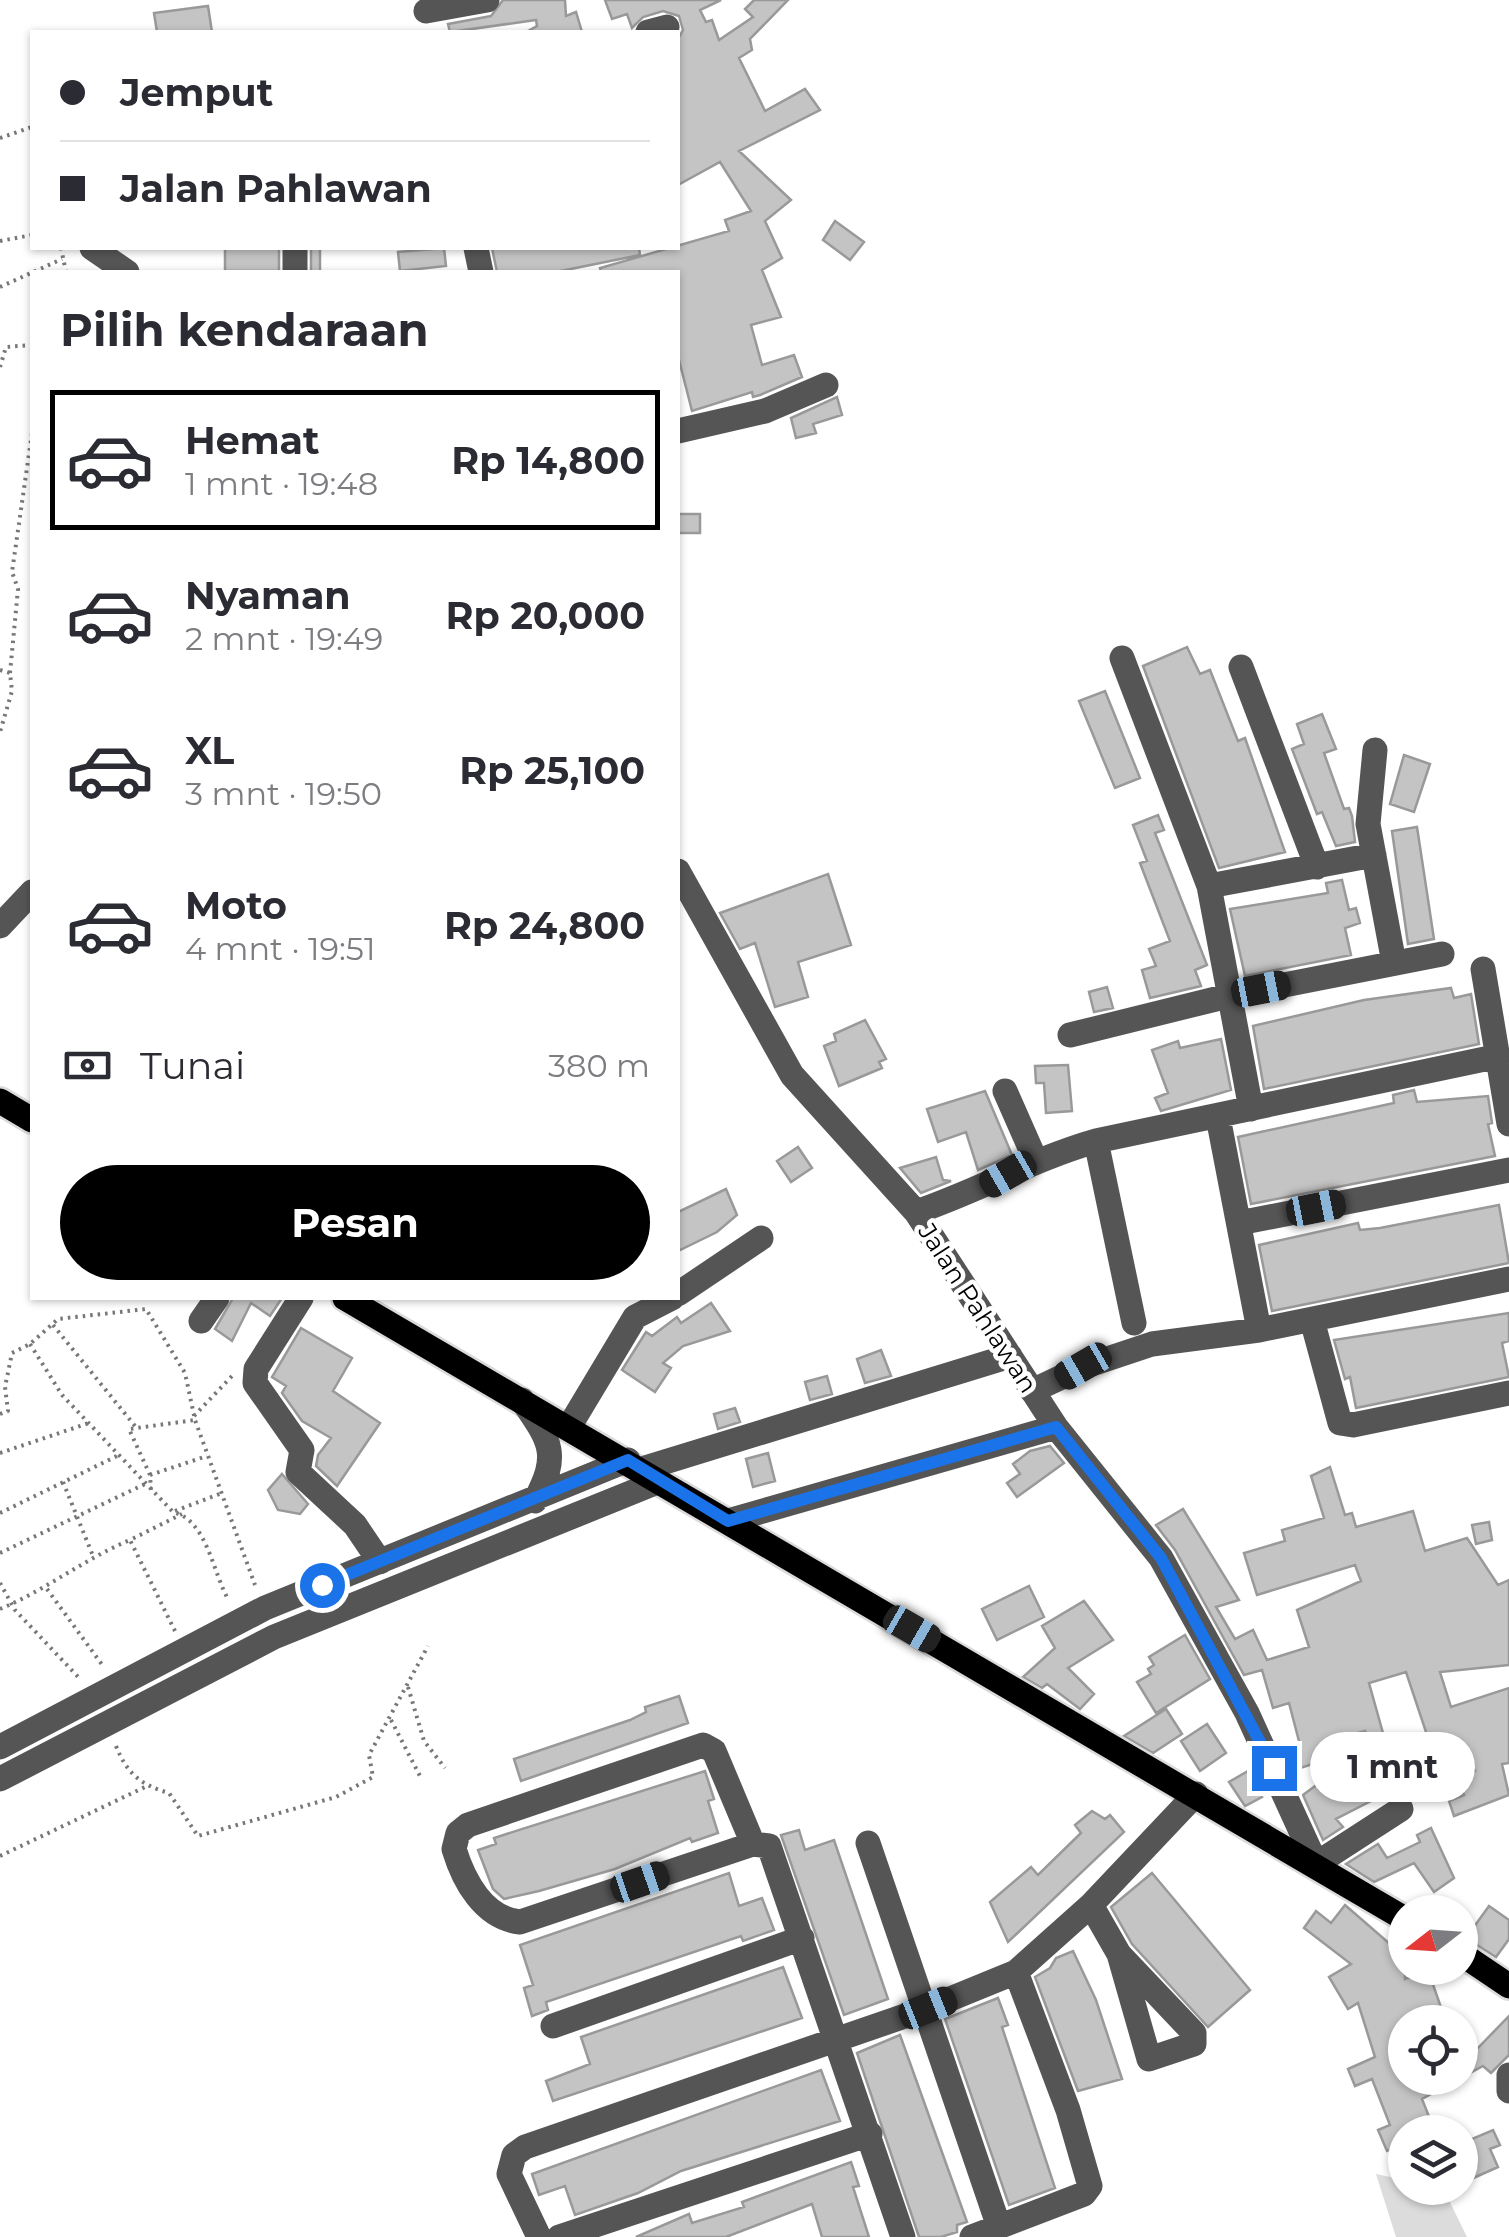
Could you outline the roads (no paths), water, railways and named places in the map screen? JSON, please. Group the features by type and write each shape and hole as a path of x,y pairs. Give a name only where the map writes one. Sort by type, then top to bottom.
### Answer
{"main road":[{"path":"0,1102 30,1118"},
{"path":"348,1300 1388,1908"},
{"path":"1478,1966 1509,1986"}],"street":[{"path":"427,14 487,0"},
{"path":"95,250 123,270"},
{"path":"680,431 765,410 826,385"},
{"path":"1122,658 1209,886 1251,1109"},
{"path":"1242,667 1317,866"},
{"path":"1375,750 1368,806 1394,963"},
{"path":"1209,886 1374,855"},
{"name":"Jalan Pahlawan","path":"680,880 688,918 792,1075 916,1212 1056,1427 1161,1558 1254,1729 1316,1864"},
{"path":"0,926 30,894"},
{"path":"1070,1035 1228,996 1442,954"},
{"path":"1483,969 1504,1065 1509,1124"},
{"path":"916,1212 980,1190 1035,1159 1096,1140 1504,1065"},
{"path":"1004,1090 1035,1159"},
{"path":"1218,1117 1260,1330"},
{"path":"1096,1140 1134,1323"},
{"path":"1240,1222 1509,1170"},
{"path":"680,1293 761,1238"},
{"path":"1032,1390 1083,1366 1152,1344 1260,1330 1509,1278"},
{"path":"200,1321 216,1300"},
{"path":"299,1300 256,1368 255,1382 302,1450 298,1472 355,1525 380,1562"},
{"path":"569,1428 635,1318 668,1300"},
{"path":"1312,1320 1340,1422 1353,1425 1509,1393"},
{"path":"0,1748 253,1614 380,1562 536,1502 1010,1356"},
{"path":"522,1400 551,1451 551,1471 536,1502"},
{"path":"728,1521 1056,1427"},
{"path":"0,1779 274,1637 643,1470"},
{"path":"753,1844 714,1751 698,1746 468,1825 458,1833 454,1849 485,1906 500,1920 520,1922 753,1844 766,1844 838,2036 903,2237"},
{"path":"539,2237 510,2174 514,2155 838,2036 928,2008 1016,1972 1091,1904 1196,1794"},
{"path":"1316,1864 1400,1809"},
{"path":"868,1843 928,2008 999,2228"},
{"path":"1091,1904 1119,1954"},
{"path":"554,2026 802,1938"},
{"path":"972,2237 1084,2194 1090,2186 1068,2110 1016,1972"},
{"path":"1509,2075 1509,2091"},
{"path":"560,2237 870,2134"}]}
